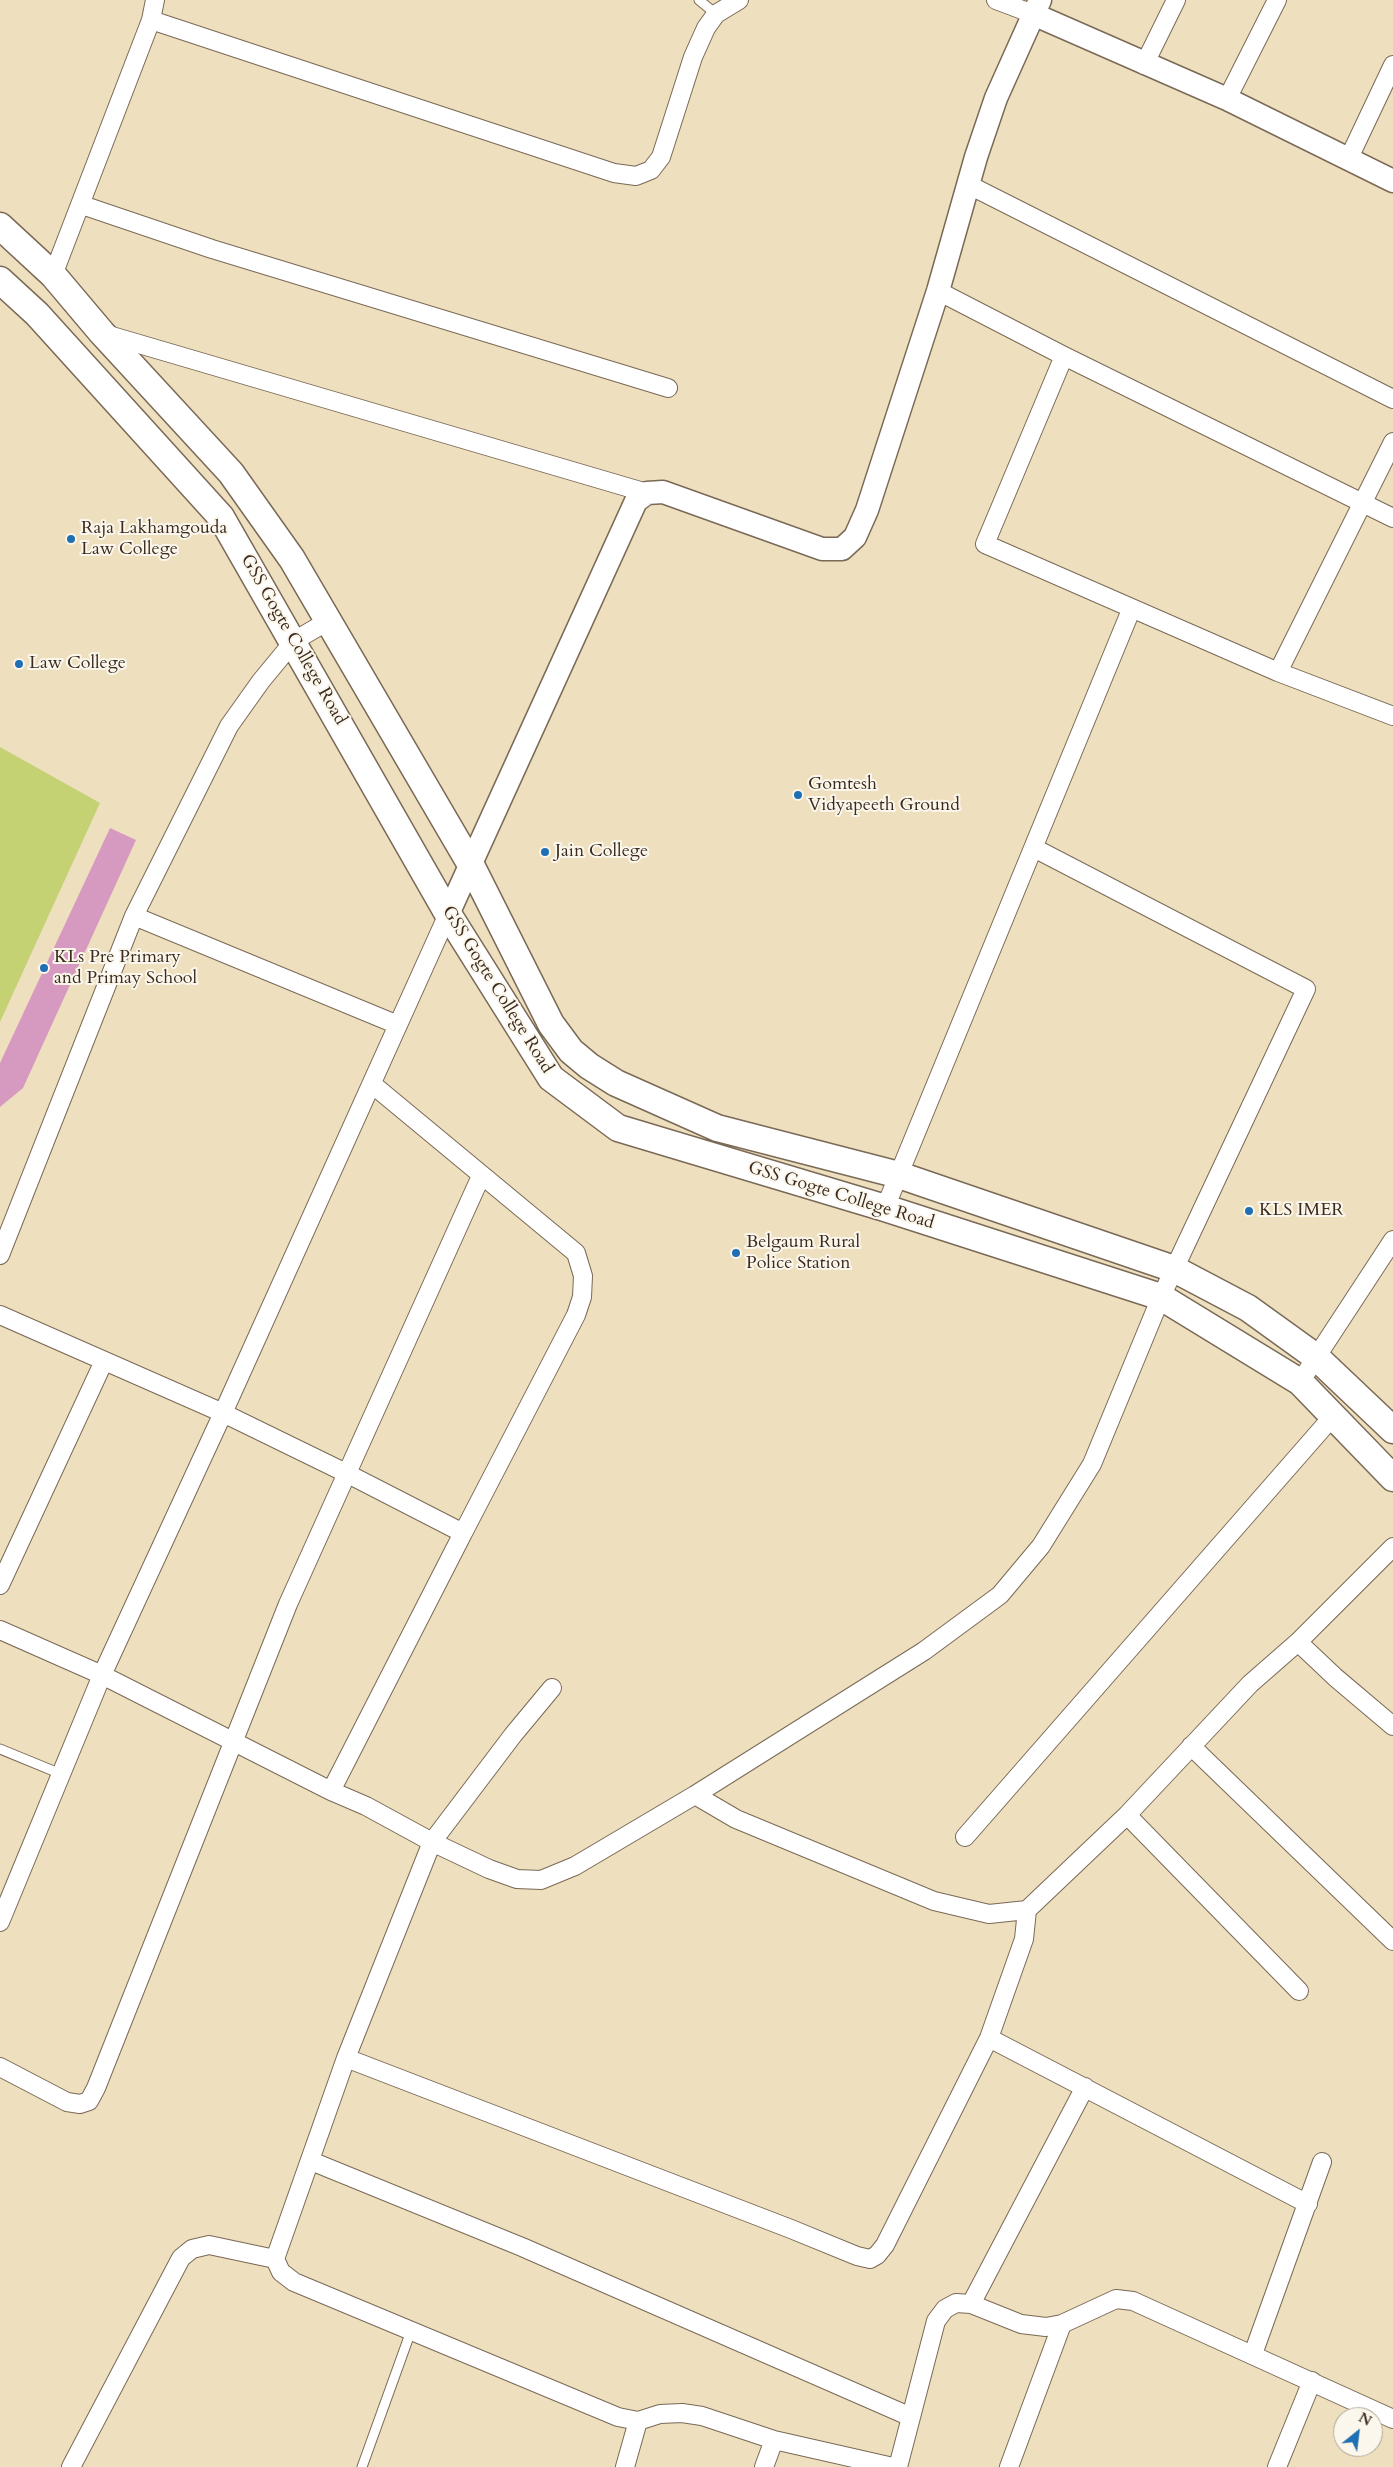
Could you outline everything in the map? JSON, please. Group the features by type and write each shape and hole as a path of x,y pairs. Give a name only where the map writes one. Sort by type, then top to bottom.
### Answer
{"main road":[{"path":"0,226 52,275 102,334 230,473 292,559 470,865 551,1024 571,1050 589,1066 616,1083 717,1128 899,1175 1174,1269 1248,1308 1316,1357 1393,1430"},
{"name":"GSS Gogte College Road","path":"0,280 36,314 221,517 294,641 448,914 551,1078 618,1128 885,1208 1161,1297 1300,1382 1393,1478"},
{"path":"659,1140 670,1107"}],"street":[{"path":"52,275 82,205 151,20 155,0"},
{"path":"151,20 614,173 636,176 651,170 661,157 693,57 706,28 716,14 739,0"},
{"path":"996,0 1036,7 1144,65 1226,99 1393,181"},
{"path":"1144,65 1176,0"},
{"path":"1226,99 1277,0"},
{"path":"102,334 647,493 663,492 822,549 842,549 855,537 867,510 938,291 996,98 1036,7"},
{"path":"1349,158 1393,65"},
{"path":"969,186 1393,399"},
{"path":"82,205 212,249 668,388"},
{"path":"938,291 1064,356 1393,518"},
{"path":"1064,356 985,544 1132,610 1278,672 1393,716"},
{"path":"1278,672 1393,442"},
{"path":"0,1922 102,1675 223,1413 636,501 647,493"},
{"path":"885,1208 1132,610"},
{"path":"0,1255 134,916 229,726 261,681 294,641 328,621"},
{"path":"0,1630 102,1675 331,1791 366,1806 432,1842 517,1879 541,1880 575,1866 695,1795 924,1652 1000,1595 1041,1546 1092,1464 1161,1297 1306,989 1034,848"},
{"path":"134,916 398,1025"},
{"path":"331,1791 576,1315 582,1297 583,1276 576,1253 372,1084"},
{"path":"0,2067 67,2102 80,2104 89,2101 96,2088 288,1604 482,1176"},
{"path":"1300,1382 1393,1240"},
{"path":"0,1315 223,1413 463,1533"},
{"path":"0,1586 104,1361"},
{"path":"965,1837 1334,1415"},
{"path":"695,1795 736,1819 934,1901 989,1914 1027,1910 1127,1815 1250,1684 1298,1642 1393,1547"},
{"path":"1298,1642 1393,1726"},
{"path":"552,1688 513,1735 432,1842 346,2058 275,2259 281,2272 294,2282 618,2417 638,2421 660,2414 682,2413 702,2416 774,2440 893,2467"},
{"path":"1191,1746 1393,1941"},
{"path":"1127,1815 1299,1991"},
{"path":"346,2058 857,2256 870,2259 877,2255 885,2245 989,2038 1024,1939 1027,1910"},
{"path":"989,2038 1308,2204"},
{"path":"971,2304 1086,2087"},
{"path":"311,2161 522,2247 911,2417"},
{"path":"1253,2354 1322,2162"},
{"path":"71,2467 181,2258 192,2249 209,2245 275,2259"},
{"path":"898,2467 936,2321 945,2309 956,2303 971,2304 1021,2324 1046,2326 1062,2324 1116,2299 1132,2301 1253,2354 1393,2419"},
{"path":"1010,2467 1062,2324"},
{"path":"1278,2467 1312,2381"},
{"path":"625,2467 638,2421"},
{"path":"764,2467 774,2440"}],"lane":[{"path":"698,0 716,14"},
{"path":"0,1749 61,1774"},
{"path":"362,2467 411,2331"}],"green space":[{"path":"0,747 100,803 0,1022"}],"building":[{"path":"110,828 136,840 23,1088 0,1107 0,1063"}],"place":[{"name":"Raja Lakhamgouda Law College","path":"71,539"},
{"name":"Law College","path":"19,664"},
{"name":"Gomtesh Vidyapeeth Ground","path":"798,795"},
{"name":"Jain College","path":"545,852"},
{"name":"KLs Pre Primary and Primay School","path":"44,968"},
{"name":"KLS IMER","path":"1249,1211"},
{"name":"Belgaum Rural Police Station","path":"736,1253"}]}
